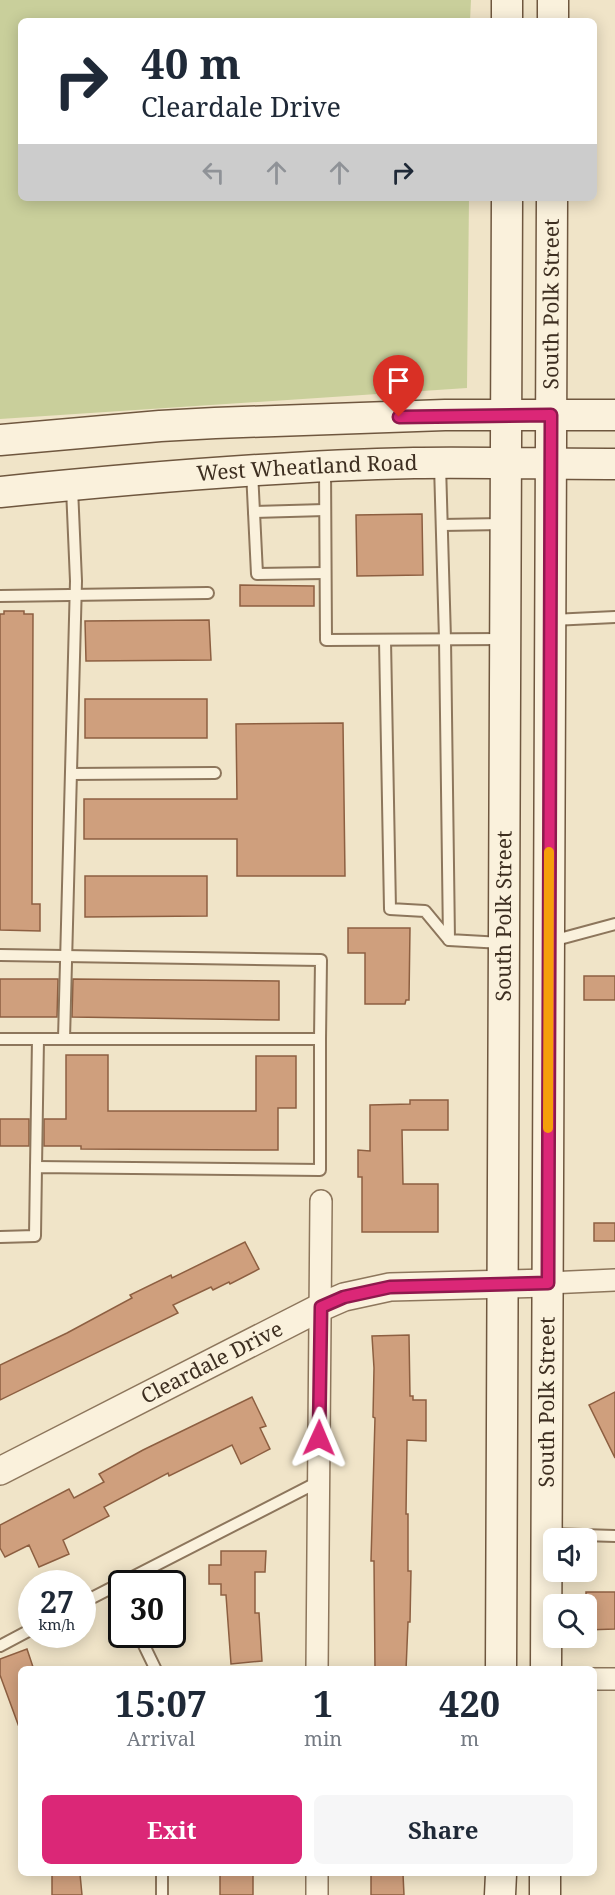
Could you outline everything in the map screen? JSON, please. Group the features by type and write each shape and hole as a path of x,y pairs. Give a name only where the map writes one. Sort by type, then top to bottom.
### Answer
{"main road":[{"path":"507,0 507,18"},
{"path":"553,0 553,18"},
{"name":"South Polk Street","path":"501,1666 507,201"},
{"name":"South Polk Street","path":"546,1528 552,201"},
{"path":"0,440 204,424 445,415 615,415"},
{"path":"71,434 72,484"},
{"name":"West Wheatland Road","path":"0,492 72,484 325,466 440,463 615,464"},
{"path":"505,943 549,942"},
{"name":"South Polk Street","path":"546,1582 546,1666"},
{"path":"500,1895 501,1876"},
{"path":"545,1876 545,1895"}],"street":[{"path":"317,1666 321,1201"},
{"name":"Cleardale Drive","path":"0,1471 344,1297 390,1287 615,1280"},
{"path":"597,1679 615,1679"},
{"path":"317,1876 317,1895"}],"lane":[{"path":"440,463 449,940"},
{"path":"325,466 326,640 506,639"},
{"path":"252,471 257,574 325,573"},
{"path":"64,1039 76,596 72,484"},
{"path":"254,512 325,510"},
{"path":"442,525 507,524"},
{"path":"0,596 208,593"},
{"path":"550,620 615,617"},
{"path":"385,640 390,909 426,911 449,940 505,943"},
{"path":"72,774 215,773"},
{"path":"549,942 615,924"},
{"path":"0,955 321,960 320,1170 36,1167"},
{"path":"0,1039 320,1039"},
{"path":"0,1237 35,1236 38,1039"},
{"path":"149,1570 318,1482"},
{"path":"597,1535 615,1536"},
{"path":"0,1646 18,1636"},
{"path":"145,1648 154,1666"},
{"path":"162,1876 162,1895"}],"green space":[{"path":"0,0 471,0 470,18 18,18 18,201 469,201 467,388 0,419"}],"building":[{"path":"422,514 423,575 357,576 356,515"},
{"path":"240,585 314,586 314,606 240,606"},
{"path":"4,611 24,611 24,614 33,614 32,904 40,904 40,931 0,930 0,614 4,614"},
{"path":"209,620 211,660 86,661 85,621"},
{"path":"85,699 207,699 207,738 85,738"},
{"path":"343,723 345,876 237,876 237,839 84,839 84,799 237,799 236,724"},
{"path":"85,876 207,876 207,916 85,917"},
{"path":"348,928 410,928 409,1000 406,1000 405,1004 365,1004 365,953 348,953"},
{"path":"584,976 615,976 615,1000 584,1000"},
{"path":"0,979 58,979 57,1017 0,1017"},
{"path":"73,979 279,981 279,1020 72,1017"},
{"path":"66,1055 108,1055 108,1111 256,1111 256,1056 296,1056 296,1108 278,1108 278,1150 81,1149 81,1146 44,1146 44,1119 66,1119"},
{"path":"410,1100 448,1100 448,1130 402,1130 403,1184 438,1184 438,1232 362,1232 362,1177 358,1177 358,1150 370,1151 370,1105 410,1104"},
{"path":"0,1119 29,1119 29,1146 0,1146"},
{"path":"594,1223 615,1223 615,1241 594,1241"},
{"path":"245,1242 259,1269 230,1284 229,1282 213,1290 211,1287 173,1305 178,1313 0,1400 0,1365 132,1298 130,1295 171,1275 172,1278"},
{"path":"409,1335 410,1396 413,1396 413,1400 426,1400 426,1441 407,1440 406,1514 408,1514 408,1571 411,1571 406,1666 375,1666 374,1561 371,1561 375,1418 373,1417 372,1336"},
{"path":"615,1392 615,1458 589,1405"},
{"path":"252,1397 266,1426 260,1428 270,1449 241,1464 232,1445 169,1476 168,1473 104,1507 109,1516 63,1540 69,1554 39,1567 29,1545 5,1557 0,1548 0,1525 69,1489 74,1498 104,1482 99,1474"},
{"path":"221,1551 266,1551 265,1572 255,1572 255,1613 259,1613 262,1661 231,1664 226,1595 221,1595 221,1584 209,1584 209,1565 221,1565"},
{"path":"586,1592 615,1592 615,1629 597,1630 597,1594 586,1594"},
{"path":"27,1649 33,1666 18,1666 18,1724 0,1675 0,1659"},
{"path":"52,1876 80,1876 82,1895 52,1895"},
{"path":"220,1876 253,1876 253,1895 220,1895"},
{"path":"371,1876 403,1876 404,1895 371,1895"}],"slow traffic":[{"path":"548,1128 549,852"}],"route":[{"path":"319,1438 321,1307 344,1297 390,1287 548,1283 551,415 399,417"}]}
